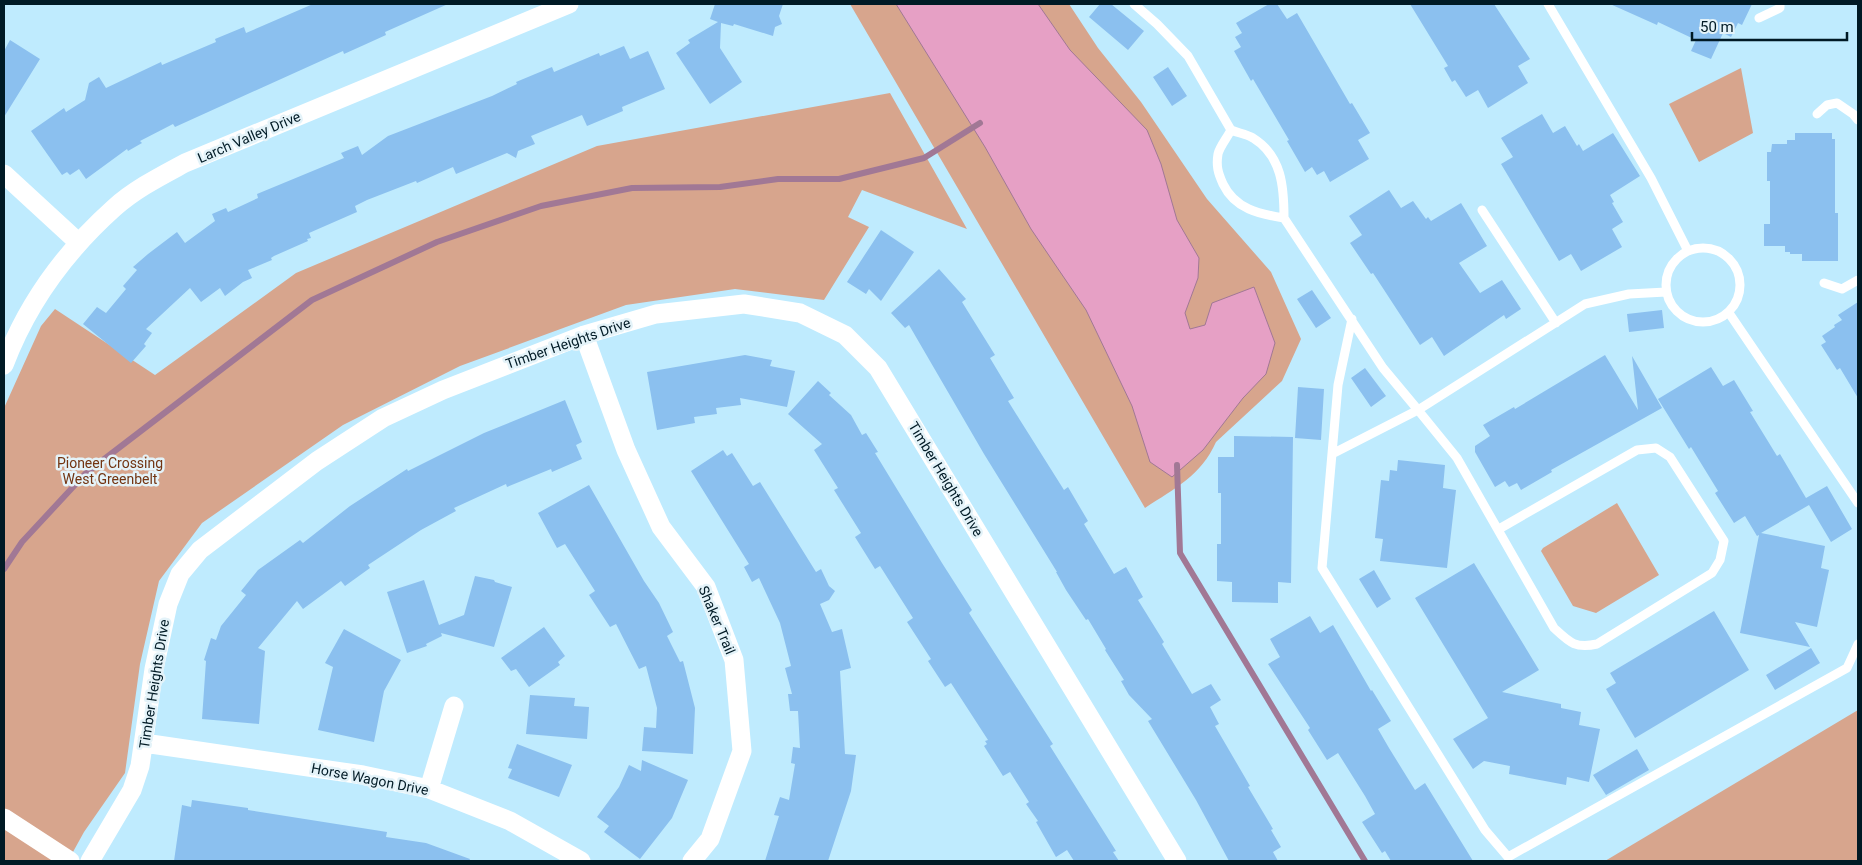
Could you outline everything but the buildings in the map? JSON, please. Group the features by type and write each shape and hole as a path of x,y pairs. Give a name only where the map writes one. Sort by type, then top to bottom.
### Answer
{"street":[{"name":"Larch Valley Drive","path":"4,365 13,341 58,267 115,207 150,182 185,163 569,4"},
{"path":"4,174 79,243"},
{"name":"Timber Heights Drive","path":"90,861 132,790 140,766 154,669 168,604 180,574 200,550 317,461 383,418 443,390 584,335 656,314 744,304 800,313 845,335 878,368 1177,861"},
{"name":"Shaker Trail","path":"584,335 626,450 661,527 706,587 734,660 742,751 710,839 692,861"},
{"path":"429,789 454,706"},
{"name":"Horse Wagon Drive","path":"144,743 363,774 429,789 510,822 581,861"},
{"path":"4,818 70,861"}],"lane":[{"path":"1134,4 1157,24 1188,56 1230,130 1252,137 1264,147 1280,172 1284,191 1284,218 1383,368 1457,458 1554,628 1570,642 1585,646 1597,644 1712,573 1720,560 1724,541 1670,456 1656,448 1637,450 1499,530"},
{"path":"1548,4 1652,178 1688,251"},
{"path":"1759,18 1780,8 1780,4"},
{"path":"1817,114 1827,105 1837,103 1853,114 1858,120"},
{"path":"1230,130 1218,153 1217,170 1227,192 1239,205 1260,214 1284,218"},
{"path":"1482,210 1556,323"},
{"path":"1699,248 1711,248 1731,260 1738,270 1741,281 1740,293 1736,304 1729,313 1720,319 1709,322 1692,320 1677,312 1670,302 1666,292 1666,279 1670,267 1688,251 1699,248"},
{"path":"1824,283 1842,289 1858,280"},
{"path":"1332,454 1418,410 1585,304 1629,294 1666,292"},
{"path":"1729,313 1858,503"},
{"path":"1352,319 1338,385 1322,568 1485,830 1508,856 1847,668 1858,644"}],"green space":[{"path":"850,4 1069,4 1098,48 1141,102 1207,199 1271,272 1301,339 1282,381 1216,442 1210,454 1195,473 1145,508"},
{"path":"1741,68 1753,133 1699,162 1669,104"},
{"name":"Pioneer Crossing West Greenbelt","path":"890,93 967,229 862,190 848,217 869,227 824,300 735,289 626,305 460,366 343,425 202,523 159,581 140,664 125,773 84,832 68,861 4,861 4,408 41,326 55,309 155,375 296,273 597,146"},
{"path":"1617,503 1659,575 1596,613 1573,606 1541,551"},
{"path":"1858,710 1858,861 1605,861"}],"shaded area":[{"path":"896,4 1038,4 1070,50 1147,130 1161,164 1177,220 1199,258 1198,278 1185,313 1190,329 1205,325 1212,303 1254,287 1275,343 1266,374 1243,398 1203,450 1172,477 1150,462 1132,406 1086,310 1031,229 985,147"}],"waterway":[{"path":"4,569 22,542 86,473 312,300 437,242 541,206 632,188 720,187 778,179 839,179 924,158 980,123"},
{"path":"1177,465 1180,553 1365,861"}]}
